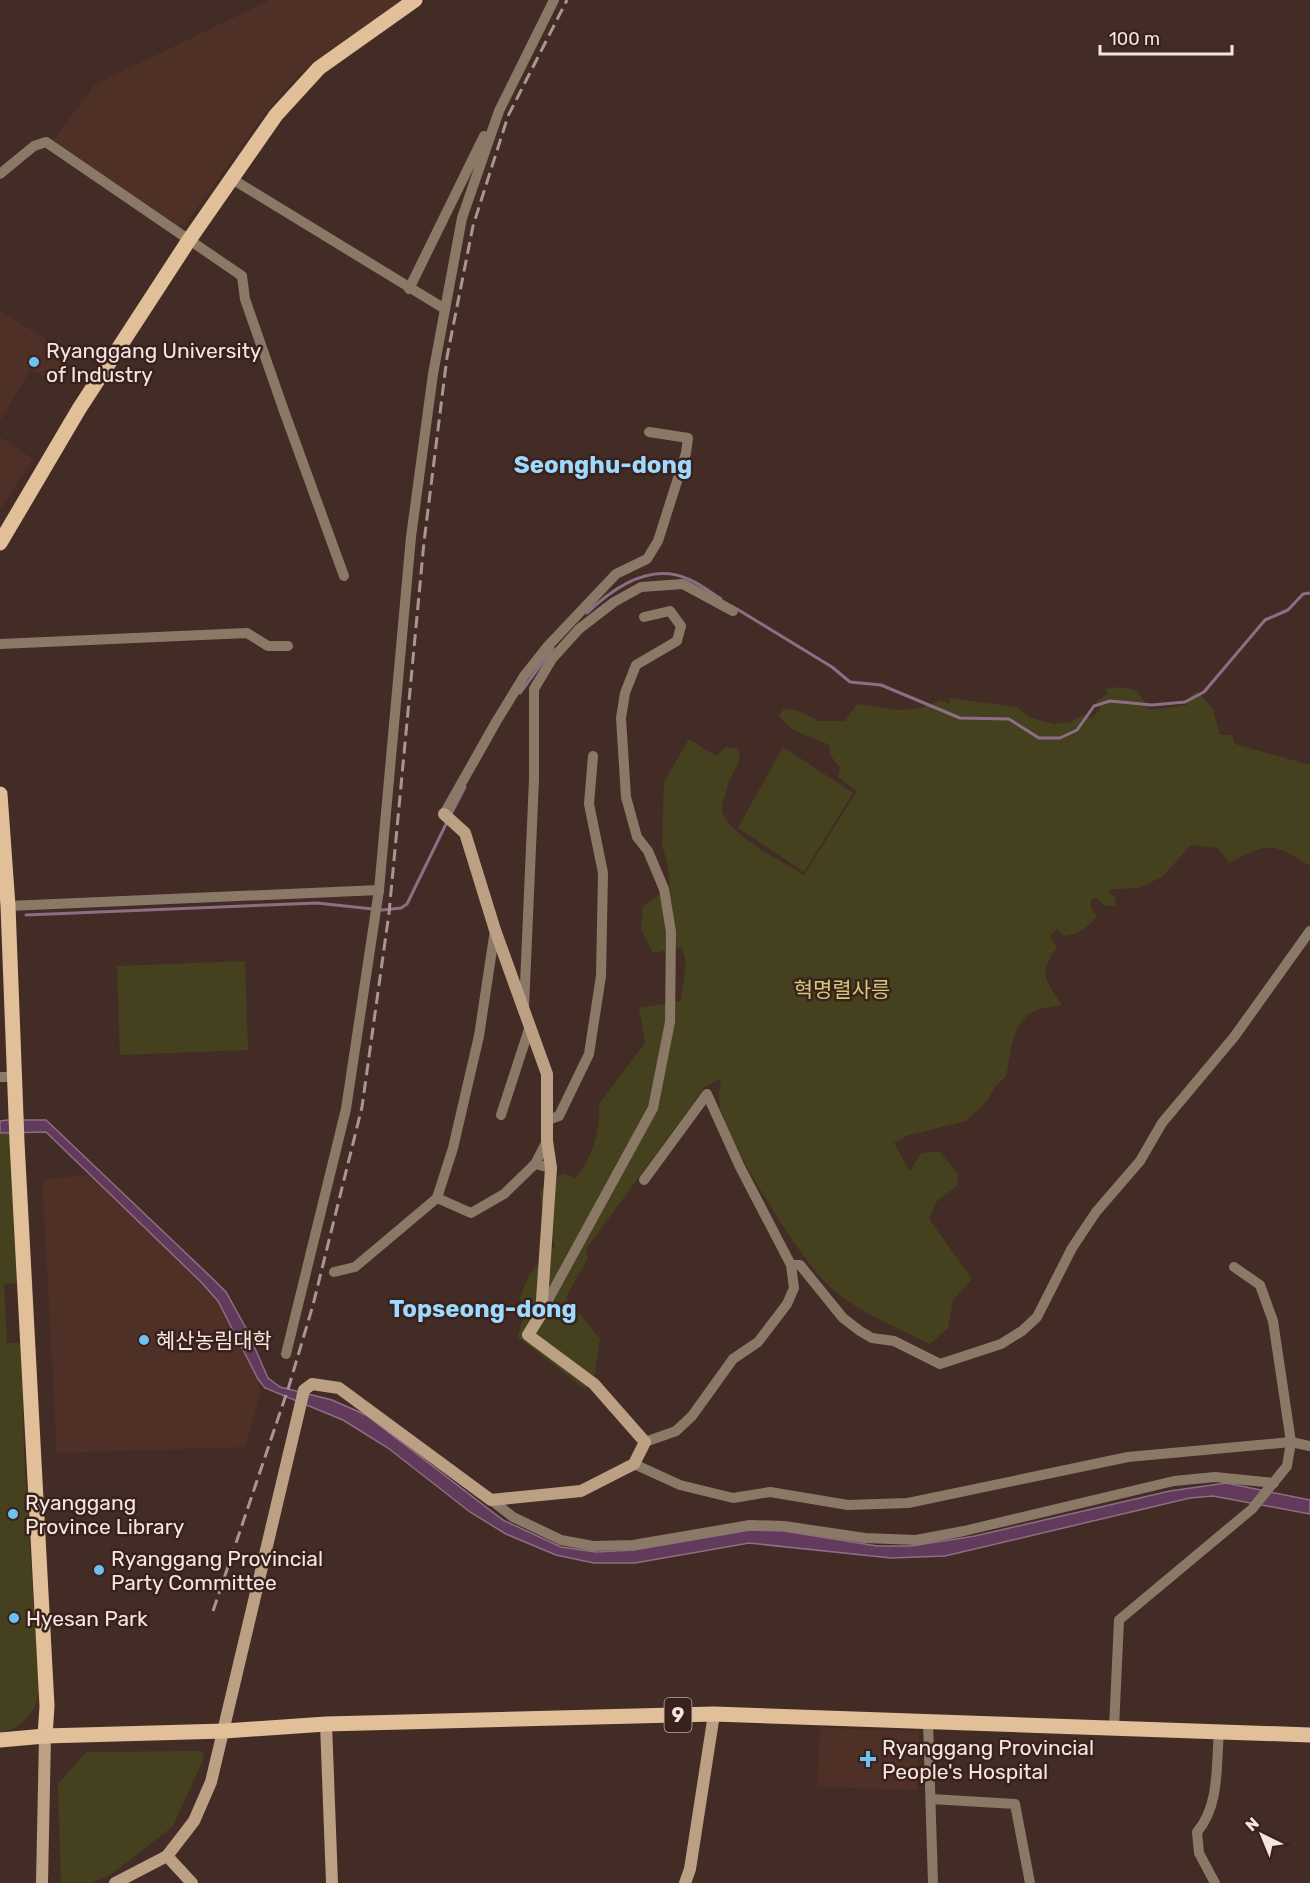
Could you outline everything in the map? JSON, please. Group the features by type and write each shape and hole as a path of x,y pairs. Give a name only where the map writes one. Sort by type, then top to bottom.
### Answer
{"main road":[{"path":"0,543 79,409 189,240 276,115 319,68 415,0"},
{"path":"0,794 8,906 7,1077 16,1099 47,1706 45,1736 0,1740"},
{"name":"9","path":"45,1736 225,1731 326,1724 714,1714 1310,1735"}],"street":[{"path":"409,289 554,0"},
{"path":"286,1354 346,1109 377,909 411,537 433,374 462,218 498,111"},
{"path":"0,174 34,146 46,142 242,276 245,299 264,355 344,576"},
{"path":"232,178 409,289 445,309"},
{"path":"541,1314 551,1168 547,1141 547,1074 495,930 465,833 448,817 496,722 524,676 547,647 616,574 647,559 658,542 686,453 688,438 649,432"},
{"path":"524,1010 534,779 534,689 552,659 579,629 614,602 641,587 683,584 733,611"},
{"path":"644,617 670,611 681,626 677,641 653,652 636,665 625,693 621,718 626,797 637,837 648,851 664,889 671,932 670,1022 652,1108 528,1335 594,1384 645,1442"},
{"path":"0,644 247,633 268,646 288,646"},
{"path":"548,1120 559,1116 589,1054 601,976 603,873 589,804 593,756"},
{"path":"8,906 379,890"},
{"path":"334,1272 355,1267 437,1198 453,1148 479,1036 495,930"},
{"path":"791,1265 800,1265 826,1299 860,1331 872,1338 894,1341 940,1364 1001,1344 1022,1331 1037,1317 1072,1248 1096,1212 1140,1161 1162,1123 1234,1036 1310,931"},
{"path":"501,1115 530,1026"},
{"path":"491,1500 581,1491 634,1464 645,1442 676,1431 692,1416 733,1359 758,1342 787,1304 794,1288 791,1265 740,1167 707,1094 644,1180"},
{"path":"437,1198 471,1213 504,1194 535,1164 547,1141"},
{"path":"535,1164 551,1168"},
{"path":"1114,1728 1119,1620 1252,1509 1287,1466 1291,1442 1273,1321 1260,1285 1234,1267"},
{"path":"115,1883 167,1856 194,1821 211,1782 225,1731 304,1390 312,1384 339,1388 513,1517 561,1540 593,1545 633,1545 750,1525 784,1526 865,1538 916,1540 1174,1480 1215,1477 1273,1485"},
{"path":"634,1464 680,1485 733,1498 770,1492 848,1505 908,1503 1128,1456 1291,1442 1310,1446"},
{"path":"685,1883 690,1869 714,1714"},
{"path":"928,1722 933,1883"},
{"path":"326,1724 332,1883"},
{"path":"1215,1883 1199,1853 1197,1832 1206,1821 1214,1797 1219,1732"},
{"path":"42,1883 45,1736"},
{"path":"932,1799 1015,1804 1030,1883"},
{"path":"167,1856 192,1883"}],"shaded area":[{"path":"270,0 402,0 302,72 272,104 185,225 177,226 53,141 94,85"},
{"name":"Ryanggang University of Industry","path":"0,311 72,355 58,377 48,370 44,377 31,369 0,421"},
{"path":"0,437 33,459 0,509"},
{"path":"46,1120 213,1279 226,1292 247,1330 268,1378 280,1387 332,1400 366,1415 503,1520 561,1547 596,1552 634,1550 750,1530 784,1531 877,1546 911,1546 975,1536 1170,1491 1226,1483 1310,1500 1310,1514 1213,1496 1190,1498 945,1556 891,1558 749,1543 635,1563 594,1563 556,1555 506,1534 470,1512 388,1448 343,1420 265,1388 258,1379 218,1301 201,1282 46,1132 0,1133 0,1121"},
{"name":"혜산농림대학","path":"92,1174 218,1301 258,1379 261,1392 245,1447 57,1453 42,1180"},
{"name":"Ryanggang Provincial People's Hospital","path":"820,1728 919,1731 917,1790 817,1787"}],"green space":[{"name":"혁명렬사릉","path":"1120,687 1137,691 1150,710 1187,705 1190,696 1197,691 1213,709 1220,735 1232,735 1235,744 1310,765 1310,866 1278,849 1262,849 1229,863 1218,848 1191,845 1162,877 1138,888 1114,889 1107,892 1116,898 1115,906 1105,906 1096,898 1091,900 1091,909 1097,917 1082,930 1064,936 1057,929 1050,936 1057,947 1047,964 1046,977 1062,1005 1034,1011 1020,1024 1013,1040 1006,1076 995,1087 987,1101 966,1121 906,1136 894,1143 910,1171 921,1153 939,1151 958,1174 957,1186 936,1202 929,1219 972,1279 953,1300 948,1328 930,1344 854,1305 818,1275 784,1228 734,1142 719,1101 721,1078 705,1087 586,1249 588,1258 566,1297 600,1339 595,1373 585,1389 518,1337 523,1316 520,1297 529,1275 555,1246 542,1207 540,1191 563,1173 576,1178 587,1162 597,1133 599,1104 645,1043 639,1008 681,1001 686,962 682,947 653,953 641,929 643,906 670,888 667,861 662,846 664,782 689,739 716,756 726,747 739,749 739,760 722,805 726,819 745,838 804,875 857,791 838,777 840,768 831,756 829,745 790,727 779,715 784,709 798,711 819,721 845,721 857,704 909,710 941,700 949,704 950,698 1017,707 1029,717 1054,724 1070,722 1083,715 1092,718 1101,708 1096,702 1108,693 1104,689"},
{"path":"783,747 853,793 804,872 738,828"},
{"path":"245,961 248,1050 120,1055 117,966"},
{"path":"11,1132 17,1283 4,1284 7,1343 21,1343 24,1453 39,1690 32,1712 27,1718 8,1731 0,1733 0,1133"},
{"path":"202,1751 204,1758 173,1826 112,1874 91,1883 61,1883 58,1784 86,1752"}],"waterway":[{"path":"587,613 609,595 633,580 660,574 688,579 721,599"},
{"path":"737,609 832,667 850,682 881,685 960,718 1009,719 1039,738 1060,738 1077,730 1094,706 1110,701 1152,705 1185,702 1204,692 1265,620 1288,610 1303,594 1310,593"},
{"path":"520,693 553,648"},
{"path":"450,816 465,787"},
{"path":"26,915 317,903 382,910 401,908 407,904 447,822"}],"railway":[{"path":"213,1611 289,1386 313,1305 362,1107 389,913 424,542 447,357 473,226 508,116 567,0"}],"place":[{"name":"Ryanggang University of Industry","path":"34,362"},
{"name":"혜산농림대학","path":"144,1340"},
{"name":"Ryanggang Province Library","path":"13,1514"},
{"name":"Ryanggang Provincial Party Committee","path":"99,1570"},
{"name":"Hyesan Park","path":"14,1618"},
{"name":"Ryanggang Provincial People's Hospital","path":"868,1759"}],"district":[{"name":"Seonghu-dong","path":"603,465"},
{"name":"Topseong-dong","path":"483,1309"}]}
